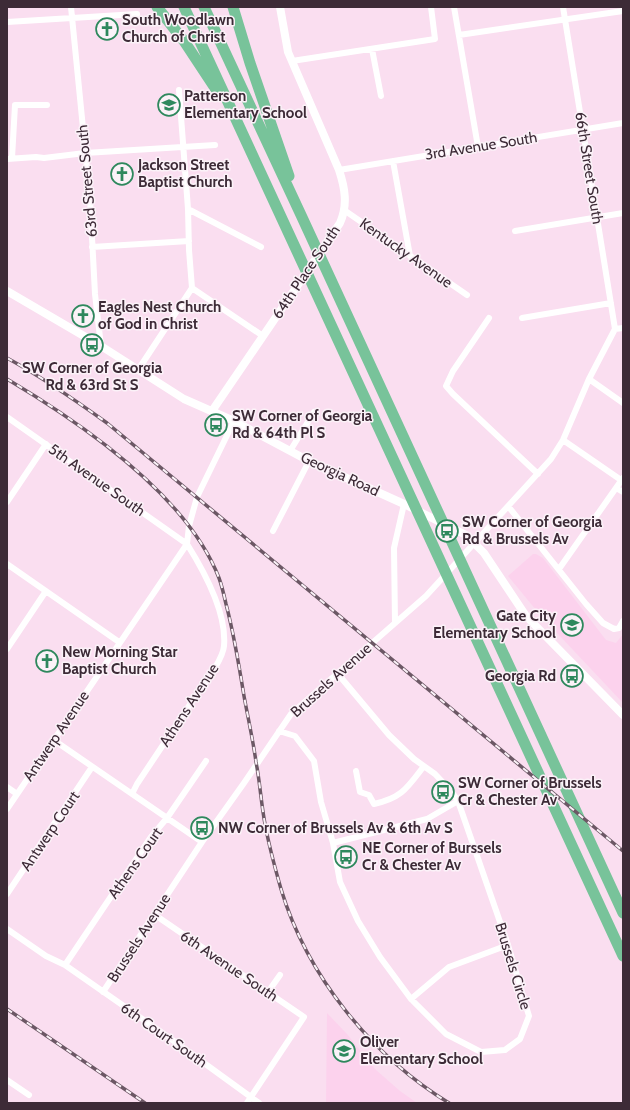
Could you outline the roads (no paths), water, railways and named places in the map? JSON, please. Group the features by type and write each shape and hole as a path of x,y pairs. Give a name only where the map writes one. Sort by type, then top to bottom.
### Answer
{"highway":[{"path":"157,7 184,41 247,140"},
{"path":"184,7 247,140 321,304 623,956"},
{"path":"204,7 623,913"},
{"path":"233,7 250,63 303,219"}],"street":[{"name":"63rd Street South","path":"72,7 100,346"},
{"name":"64th Place South","path":"212,411 340,223 344,210 345,193 339,170 288,52 280,7"},
{"path":"292,61 435,39 431,7"},
{"path":"454,7 478,147"},
{"name":"66th Street South","path":"563,7 615,329"},
{"path":"459,35 623,11"},
{"path":"7,22 137,14"},
{"path":"372,49 381,96"},
{"path":"138,370 192,288 179,90"},
{"path":"48,105 16,106 10,158 44,158 85,153 215,145"},
{"name":"3rd Avenue South","path":"339,170 623,123"},
{"path":"393,161 410,256"},
{"path":"188,209 261,247"},
{"name":"Kentucky Avenue","path":"344,210 467,295"},
{"path":"515,231 623,213"},
{"path":"92,247 189,241"},
{"path":"192,288 263,336"},
{"name":"Georgia Road","path":"7,291 100,346 184,399 212,411 309,461 404,504 466,535 484,553 526,616 623,715"},
{"path":"522,318 610,303"},
{"path":"489,318 453,372 446,386 538,474"},
{"path":"559,570 622,479 563,440 589,379 615,329 623,328"},
{"path":"589,379 623,403"},
{"path":"290,450 314,412"},
{"name":"5th Avenue South","path":"7,417 187,544"},
{"name":"Antwerp Avenue","path":"7,809 187,544 197,497 234,422"},
{"name":"Brussels Avenue","path":"103,992 202,842 291,714 426,596 538,474 551,459 563,440"},
{"path":"7,502 46,444"},
{"path":"273,531 309,461"},
{"path":"616,488 623,492"},
{"path":"395,623 394,548 404,504"},
{"path":"508,506 586,604 603,623 614,629 619,628 623,621"},
{"name":"Athens Avenue","path":"132,794 137,784 209,678 222,654 224,646 222,620 212,591 199,562 187,544"},
{"path":"7,564 119,642"},
{"path":"7,649 46,591"},
{"name":"Brussels Circle","path":"279,731 295,736 314,761 321,802 333,843 340,882 358,921 380,957 411,999 446,1034 480,1052 505,1050 520,1039 529,1016 508,945 458,801 435,774 389,735 338,674"},
{"path":"52,742 58,743 202,842"},
{"name":"Athens Court","path":"65,966 151,837 167,818 206,761"},
{"path":"356,772 360,792 369,795 374,804 385,802 405,791 424,766"},
{"name":"Antwerp Court","path":"7,894 92,767"},
{"path":"7,787 17,794"},
{"path":"333,843 427,819 458,801"},
{"name":"6th Avenue South","path":"155,915 304,1017 249,1100"},
{"name":"6th Court South","path":"7,929 46,956 65,966 171,1038 249,1100 259,1103"},
{"path":"411,999 449,967 508,945"},
{"path":"268,992 280,975"},
{"path":"7,1080 29,1095"}],"railway":[{"path":"7,358 58,389 107,423 623,851"},
{"path":"7,379 67,417 129,464 157,490 183,518 204,547 219,578 229,615 272,857 281,889 307,953 325,983 369,1038 394,1062 421,1084 449,1103"},
{"path":"7,1009 145,1103"}],"place":[{"name":"South Woodlawn Church of Christ","path":"107,29"},
{"name":"Patterson Elementary School","path":"169,105"},
{"name":"Jackson Street Baptist Church","path":"122,174"},
{"name":"Eagles Nest Church of God in Christ","path":"83,316"},
{"name":"SW Corner of Georgia Rd & 63rd St S","path":"92,345"},
{"name":"SW Corner of Georgia Rd & 64th Pl S","path":"216,425"},
{"name":"SW Corner of Georgia Rd & Brussels Av","path":"447,531"},
{"name":"Gate City Elementary School","path":"572,625"},
{"name":"New Morning Star Baptist Church","path":"47,661"},
{"name":"Georgia Rd","path":"572,676"},
{"name":"SW Corner of Brussels Cr & Chester Av","path":"443,792"},
{"name":"NW Corner of Brussels Av & 6th Av S","path":"202,828"},
{"name":"NE Corner of Burssels Cr & Chester Av","path":"346,857"},
{"name":"Oliver Elementary School","path":"344,1051"}]}
